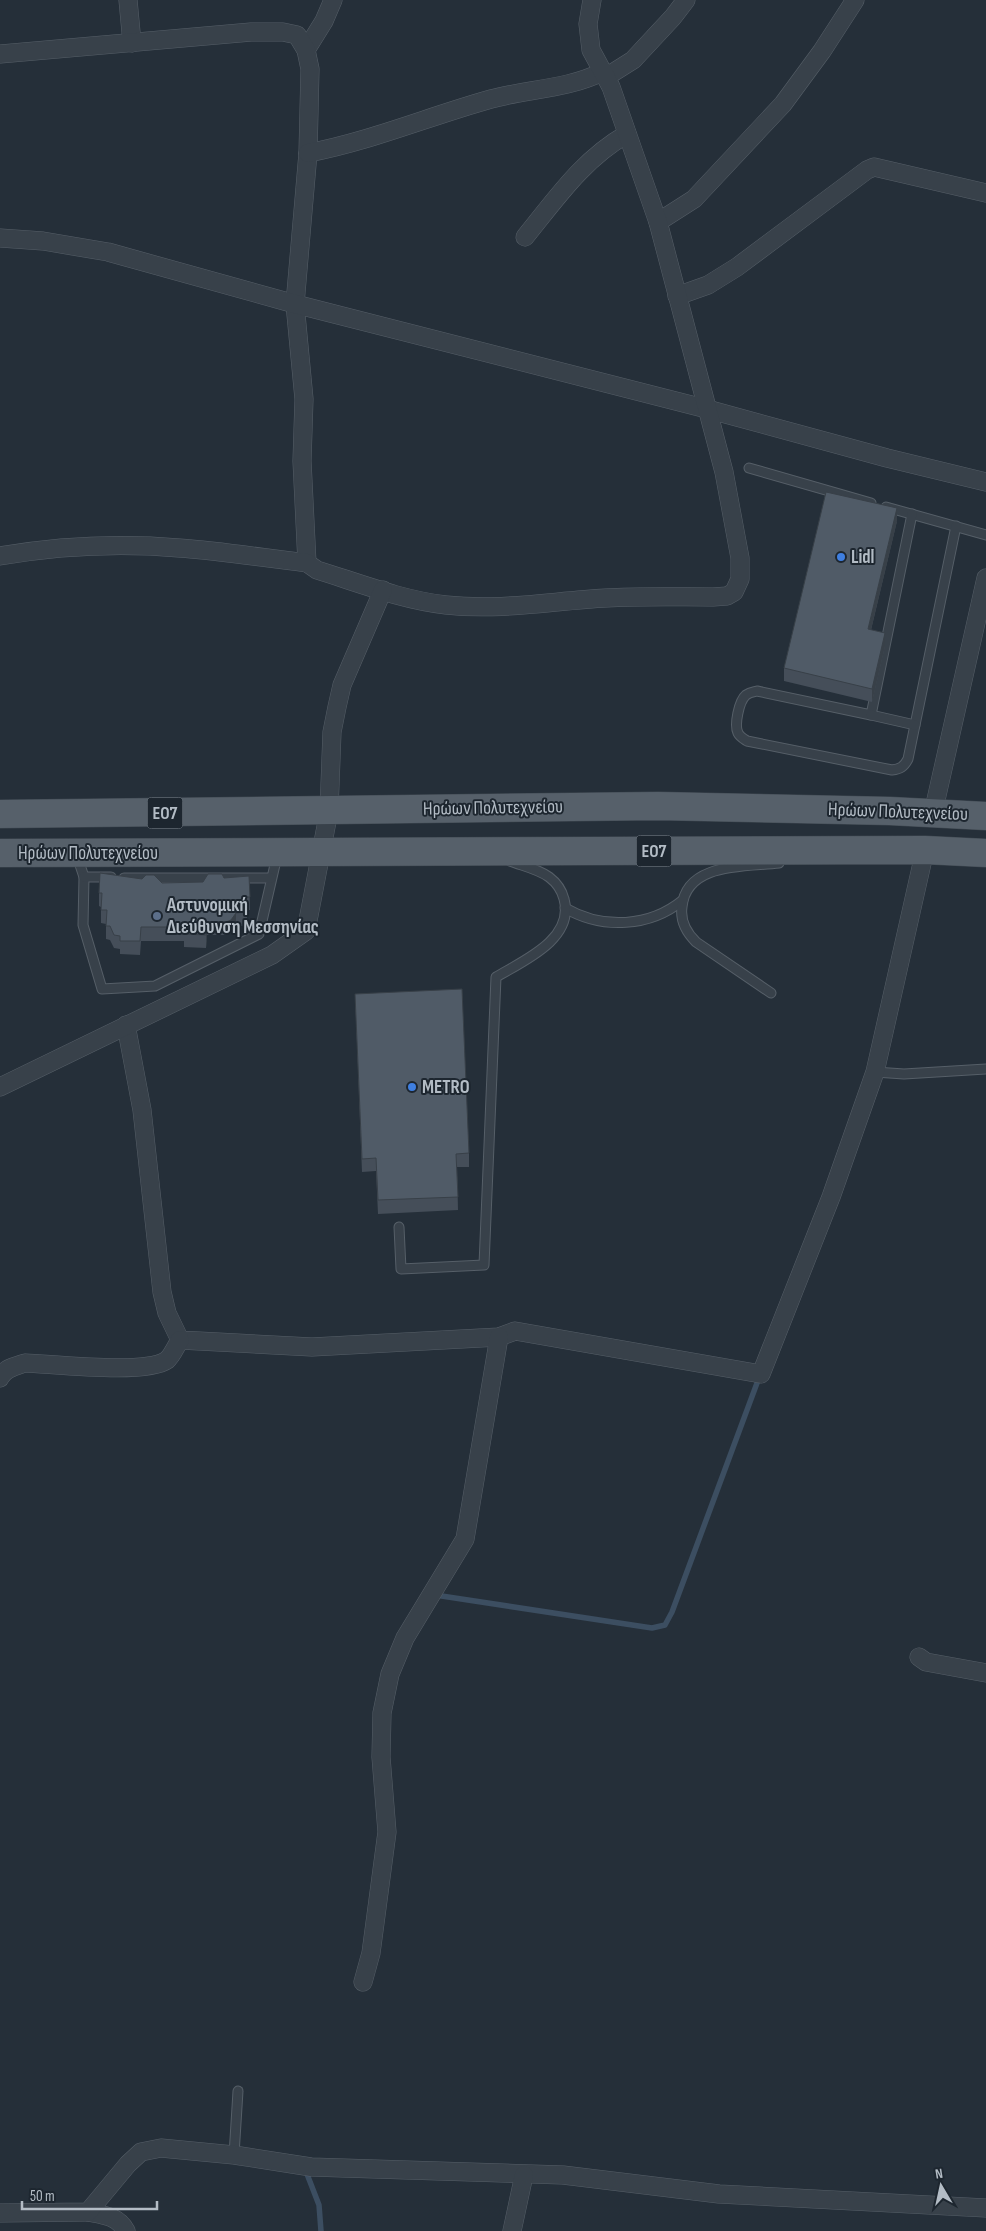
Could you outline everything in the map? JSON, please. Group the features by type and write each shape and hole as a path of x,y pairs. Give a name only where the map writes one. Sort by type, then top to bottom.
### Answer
{"main road":[{"name":"Ηρώων Πολυτεχνείου","path":"0,814 658,806 986,816"},
{"name":"Ηρώων Πολυτεχνείου","path":"0,854 80,865 278,852 322,851 924,850 986,853"}],"street":[{"path":"128,0 132,43"},
{"path":"306,50 324,21 333,0"},
{"path":"0,556 22,552 118,546 178,548 307,563 317,570 414,600 446,605 530,606 606,598 713,597 732,594 737,589 740,579 738,545 724,472 658,222 611,87 591,50 588,24 592,0"},
{"path":"308,152 351,144 499,97 574,83 604,74 633,60 666,25 686,0"},
{"path":"658,222 694,199 783,104 822,51 855,0"},
{"path":"0,54 252,32 283,32 297,35 306,50 311,92 296,304 304,399 302,461 307,563"},
{"path":"525,237 584,165 601,150 627,134"},
{"path":"677,296 708,285 736,268 867,170 874,167 986,193"},
{"path":"0,238 43,241 108,252 296,304 707,409 832,444 986,482"},
{"path":"933,813 986,578"},
{"path":"0,1087 272,955 306,931 329,811 332,732 342,685 383,590"},
{"path":"180,1340 312,1348 499,1336 515,1331 761,1374 831,1197 875,1072 924,850"},
{"path":"126,1025 142,1110 162,1292 167,1313 180,1340"},
{"path":"362,1982 371,1953 387,1832 381,1757 382,1713 390,1674 405,1638 465,1540 499,1336"},
{"path":"0,1378 2,1373 10,1368 25,1363 131,1368 151,1365 167,1359 180,1340"},
{"path":"919,1658 932,1664 986,1673"},
{"path":"88,2212 128,2164 141,2152 161,2148 234,2155 304,2166 580,2176 676,2190 719,2194 986,2208"},
{"path":"512,2231 524,2175"},
{"path":"0,2213 88,2212 112,2217 122,2223 126,2231"}],"lane":[{"path":"749,468 986,534"},
{"path":"871,714 912,514"},
{"path":"915,725 871,714 750,692 744,696 741,702 737,732 747,740 892,770 905,766 915,725 956,526"},
{"path":"806,860 885,850"},
{"path":"399,1227 401,1269 484,1264 496,977 529,958 552,940 562,926 566,908 561,892 550,878 541,872 482,851"},
{"path":"271,878 80,865 83,925 102,989 155,986 259,934 278,852"},
{"path":"771,993 692,938 683,923 683,900 692,884 710,872 786,862"},
{"path":"566,908 598,921 622,923 653,918 683,900"},
{"path":"875,1072 904,1074 986,1069"},
{"path":"234,2155 238,2090"}],"building":[{"path":"826,492 897,508 868,629 885,633 872,689 784,668"},
{"path":"100,873 142,879 146,875 154,875 162,883 203,882 208,874 222,874 224,878 249,876 250,897 246,897 247,912 236,913 231,920 226,922 207,922 206,935 184,934 184,927 141,927 140,941 120,941 120,936 114,935 110,926 106,926 107,910 101,910 102,893 99,893"},
{"name":"METRO","path":"462,989 469,1153 456,1154 458,1197 378,1200 376,1158 362,1159 355,994"}],"waterway":[{"path":"435,1595 652,1628 665,1625 672,1612 760,1375"},
{"path":"307,2174 319,2205 321,2231"}],"place":[{"name":"Lidl","path":"841,557"},
{"name":"Αστυνομική Διεύθυνση Μεσσηνίας","path":"157,916"},
{"name":"METRO","path":"412,1087"}]}
